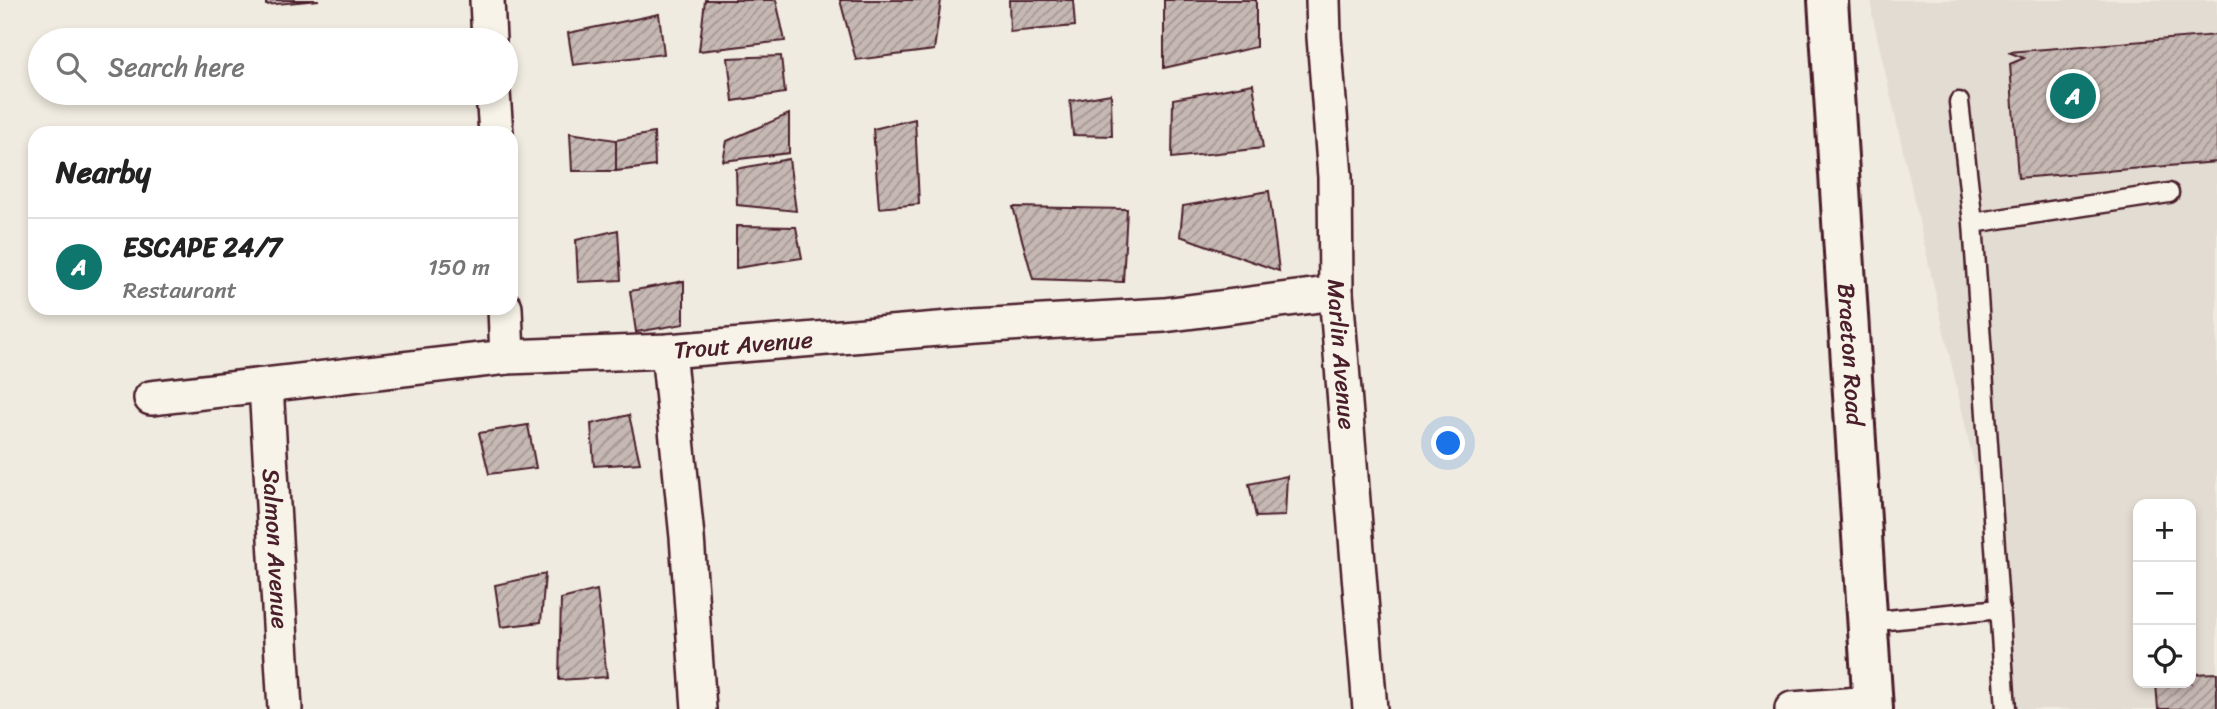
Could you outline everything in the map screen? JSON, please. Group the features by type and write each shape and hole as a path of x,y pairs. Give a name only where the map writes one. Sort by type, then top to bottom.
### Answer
{"main road":[{"name":"Braeton Road","path":"1828,0 1873,706"}],"street":[{"path":"487,0 488,28"},
{"name":"Marlin Avenue","path":"1323,0 1335,177 1336,293 1370,709"},
{"path":"494,105 495,126"},
{"name":"Trout Avenue","path":"151,398 266,387 507,357 668,351 975,326 1164,315 1336,293"},
{"path":"505,315 507,357"},
{"path":"668,351 687,537 699,709"},
{"name":"Salmon Avenue","path":"266,387 285,709"},
{"path":"1792,709 1873,706"}],"lane":[{"path":"1959,102 1973,223 2007,709"},
{"path":"1973,223 2169,192"},
{"path":"1867,622 2000,610"}],"shaded area":[{"path":"1872,0 2217,0 2217,709 2015,709 1994,552 1872,14"}],"building":[{"path":"266,0 319,0 266,5"},
{"path":"705,0 776,0 785,41 699,51"},
{"path":"840,0 941,0 934,50 856,60"},
{"path":"1009,0 1073,0 1075,26 1010,32"},
{"path":"1164,0 1256,0 1256,47 1164,68"},
{"path":"659,14 664,54 573,65 568,33"},
{"path":"2217,35 2217,162 2018,178 2010,64 2024,58 2008,52"},
{"path":"781,56 785,93 733,101 728,58"},
{"path":"1253,84 1263,148 1172,158 1173,99"},
{"path":"1111,94 1112,136 1073,135 1070,101"},
{"path":"789,114 789,153 723,161 727,141"},
{"path":"915,119 919,204 879,208 873,129"},
{"path":"570,133 616,140 616,171 572,171"},
{"path":"654,133 655,166 616,171 616,140"},
{"path":"789,159 796,211 737,205 736,169"},
{"path":"1269,191 1279,271 1180,236 1183,206"},
{"path":"1013,207 1127,209 1123,282 1033,279"},
{"path":"736,226 796,227 802,258 736,268"},
{"path":"618,230 621,280 578,282 576,240"},
{"path":"684,281 684,324 636,332 630,291"},
{"path":"629,415 640,463 594,466 591,424"},
{"path":"528,425 536,468 489,474 479,433"},
{"path":"1287,476 1285,516 1256,517 1249,484"},
{"path":"545,574 541,622 501,627 495,585"},
{"path":"597,590 607,677 559,680 561,599"},
{"path":"2217,673 2217,709 2158,709 2156,688 2196,688 2196,674"}],"place":[{"name":"ESCAPE 24/7","path":"2073,96"}]}
